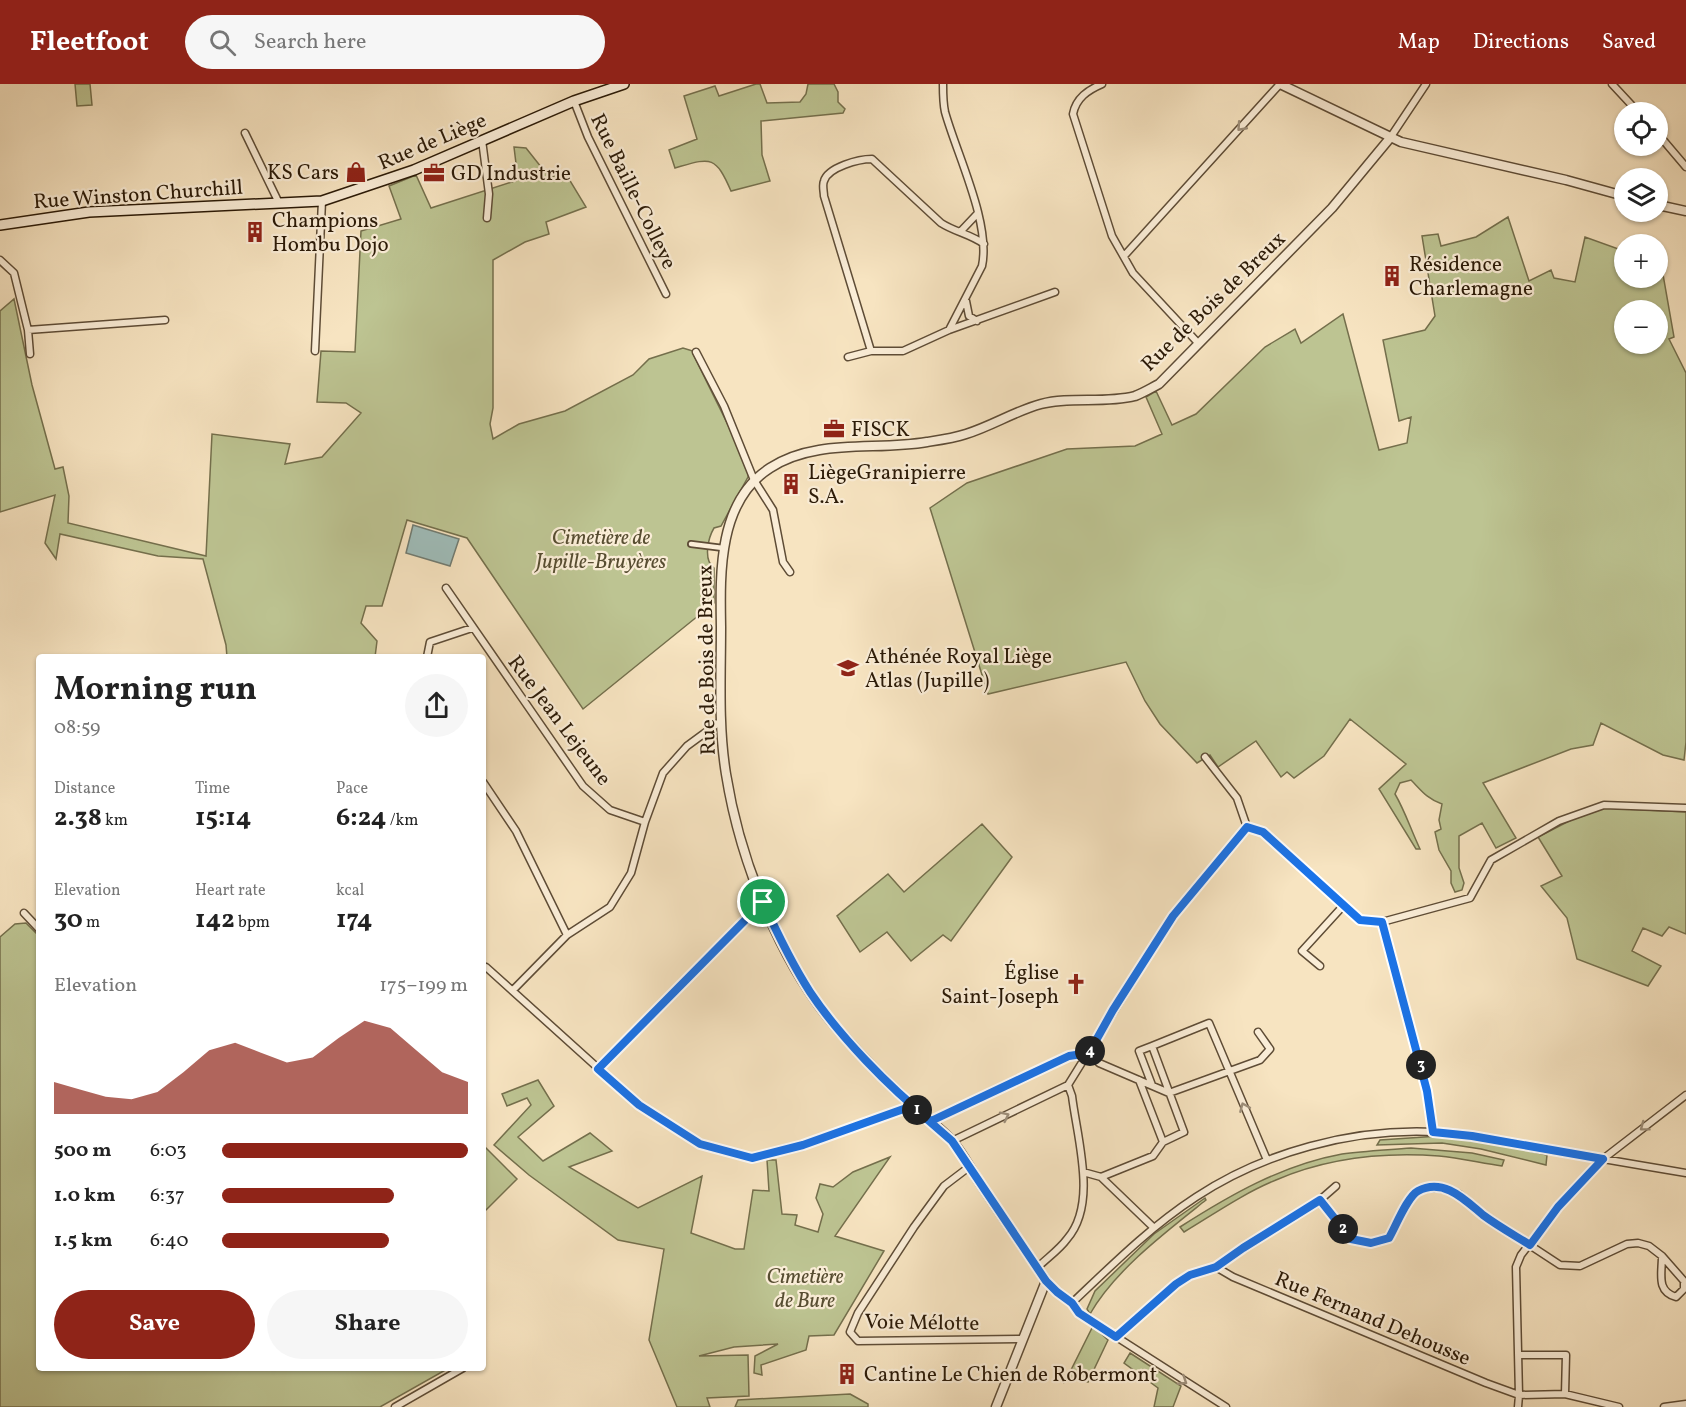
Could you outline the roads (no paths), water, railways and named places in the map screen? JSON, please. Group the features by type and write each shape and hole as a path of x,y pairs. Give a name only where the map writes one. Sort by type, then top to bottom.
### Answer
{"main road":[{"name":"Rue de Liège","path":"354,192 414,170 574,101 624,84"},
{"name":"Rue Winston Churchill","path":"0,225 77,213 322,201 354,192"}],"street":[{"path":"943,84 944,110 983,229 984,244 982,266 949,330"},
{"path":"1102,84 1089,90 1075,103 1073,114 1112,236 1133,273 1199,344"},
{"path":"1124,256 1280,84 1390,138 1614,193"},
{"name":"Rue de Bois de Breux","path":"1046,1281 952,1141 912,1106 840,1032 819,1005 787,952 763,902 747,860 736,819 726,772 721,721 720,587 723,548 733,516 754,480 771,467 801,453 836,448 886,447 928,442 967,434 1043,404 1136,396 1159,384 1332,208 1390,138 1426,84"},
{"path":"1612,84 1629,102"},
{"name":"Rue Baille-Colleye","path":"574,101 588,137 666,294"},
{"name":"Rue Winston Churchill","path":"244,133 279,203"},
{"path":"482,140 489,194 487,218"},
{"path":"1668,146 1686,167"},
{"path":"871,351 824,196 823,181 829,172 861,159 872,159 941,223 974,237 984,244"},
{"path":"315,351 322,201"},
{"path":"1668,208 1686,211"},
{"path":"1668,210 1686,218"},
{"path":"961,231 978,213"},
{"path":"0,260 14,273 28,330 30,354"},
{"path":"848,357 871,351 903,351 949,330 1055,292"},
{"path":"966,300 969,316 977,321"},
{"path":"28,330 165,320"},
{"path":"696,352 724,406 754,480 773,510 783,562 790,572"},
{"name":"Rue de Bois de Breux","path":"691,544 723,548"},
{"name":"Rue Jean Lejeune","path":"446,588 584,786 610,810 645,822"},
{"path":"428,654 430,642 472,628"},
{"path":"514,989 567,935 610,907 631,873 645,822 663,773 687,746 721,721"},
{"path":"1205,757 1237,798 1247,827"},
{"path":"486,786 516,831 567,935"},
{"path":"1247,827 1263,832 1360,920 1382,922 1470,898 1491,860 1559,821 1591,808 1604,805 1686,808"},
{"path":"952,1141 1068,1085 1173,916 1247,827"},
{"path":"598,1069 763,902"},
{"path":"1320,966 1302,951 1343,906"},
{"path":"24,913 36,925"},
{"path":"1382,922 1427,1091 1433,1132"},
{"path":"486,967 514,989 639,1105 700,1144 752,1158 803,1145 912,1106"},
{"path":"1152,1085 1139,1051 1209,1023 1267,1160"},
{"path":"1089,1053 1099,1063 1169,1093 1260,1060 1270,1049 1258,1032"},
{"path":"1101,1177 1153,1156 1163,1142 1184,1132 1152,1046"},
{"path":"931,1121 1069,1056 1089,1053"},
{"path":"1139,1080 1163,1142"},
{"path":"1037,1268 1069,1238 1082,1210 1083,1172 1072,1096 1068,1085"},
{"path":"1518,1407 1520,1395 1516,1268 1521,1254 1558,1207 1603,1159 1686,1095"},
{"path":"1072,1303 1153,1227 1197,1196 1267,1160 1348,1139 1393,1133 1433,1132 1472,1136 1686,1173"},
{"name":"Voie Mélotte","path":"969,1167 944,1186 914,1227 858,1313 850,1332 858,1341 1022,1339"},
{"path":"1083,1172 1101,1177 1153,1227"},
{"path":"1116,1337 1176,1284 1190,1275 1216,1267 1320,1200 1336,1186"},
{"path":"1320,1200 1351,1239 1371,1243 1389,1238 1412,1196 1419,1190 1428,1188 1451,1190 1484,1215 1560,1265 1580,1266 1627,1244 1638,1243 1649,1246 1662,1256 1684,1281 1684,1289 1676,1297 1666,1294 1662,1288 1662,1256"},
{"name":"Rue Fernand Dehousse","path":"1216,1267 1233,1277 1486,1383 1520,1395"},
{"path":"996,1407 1046,1281 1072,1303 1079,1313 1226,1407"},
{"path":"1518,1355 1566,1355 1566,1394"},
{"path":"395,1407 458,1371"},
{"path":"1520,1395 1566,1394 1619,1407"},
{"path":"1664,1407 1686,1404"}],"water":[{"path":"413,525 459,539 450,566 406,553"}],"place":[{"name":"KS Cars","path":"356,172"},
{"name":"GD Industrie","path":"434,173"},
{"name":"Champions Hombu Dojo","path":"255,232"},
{"name":"Résidence Charlemagne","path":"1392,276"},
{"name":"FISCK","path":"834,429"},
{"name":"LiègeGranipierre S.A.","path":"791,484"},
{"name":"Athénée Royal Liège Atlas (Jupille)","path":"848,668"},
{"name":"Église Saint-Joseph","path":"1076,984"},
{"name":"Cantine Le Chien de Robermont","path":"847,1374"}],"park label":[{"name":"Cimetière de Jupille-Bruyères","path":"601,549"},
{"name":"Cimetière de Bure","path":"805,1288"}]}
